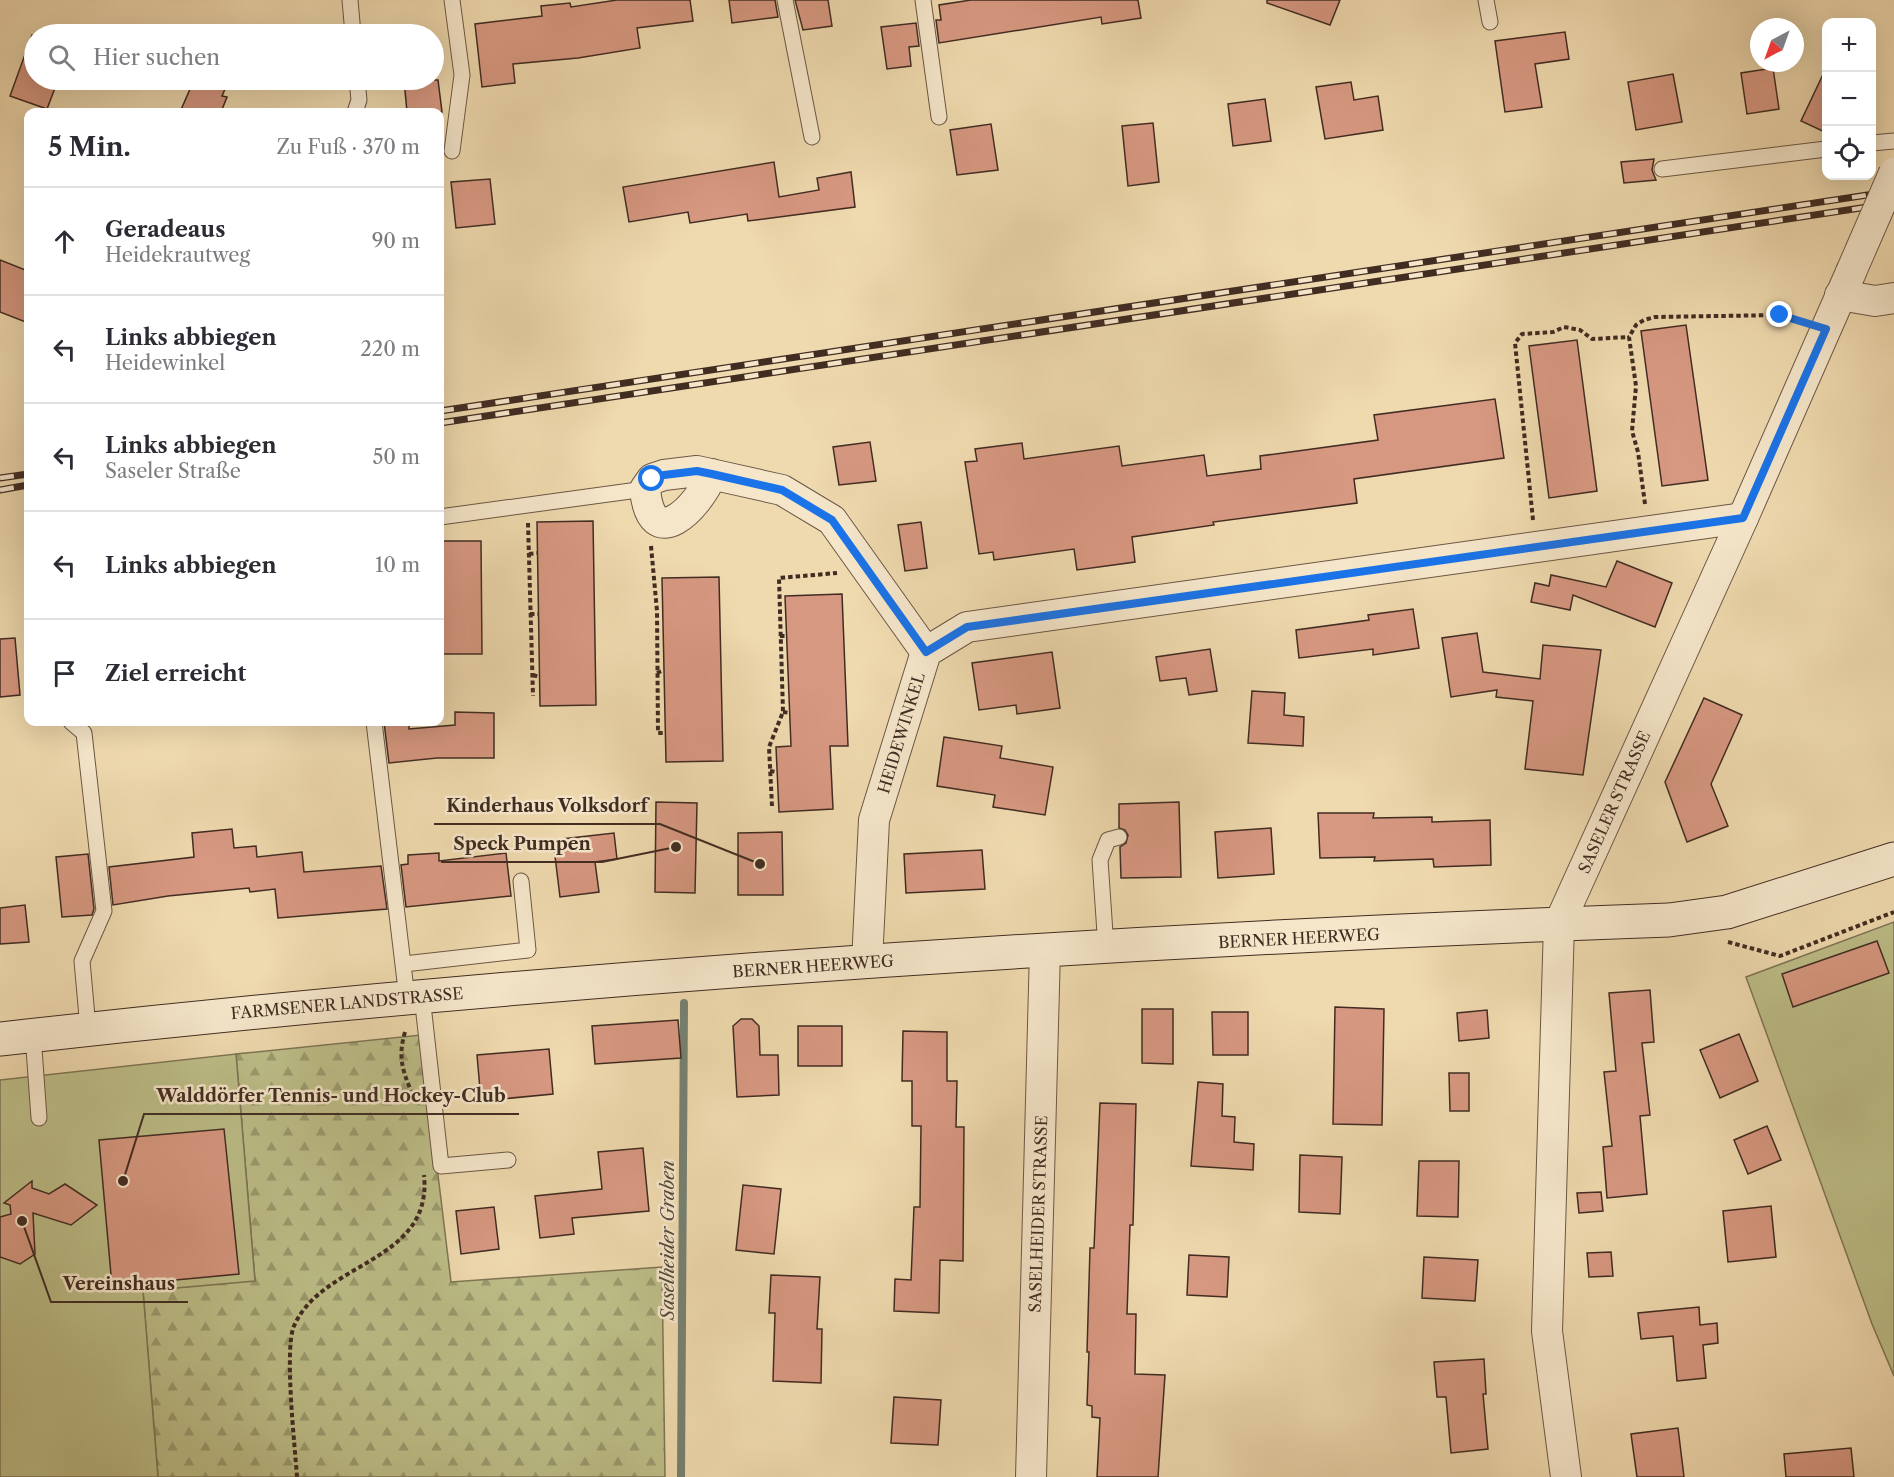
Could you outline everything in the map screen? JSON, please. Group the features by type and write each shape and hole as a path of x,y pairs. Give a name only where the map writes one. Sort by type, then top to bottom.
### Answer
{"main road":[{"name":"BERNER HEERWEG","path":"695,973 1046,950 1669,920 1727,912 1894,859"},
{"name":"FARMSENER LANDSTRASSE","path":"0,1039 88,1028 695,973"}],"street":[{"name":"SASELER STRASSE","path":"1566,1477 1547,1331 1558,924 1743,518 1894,173"},
{"path":"1845,283 1875,301 1894,298"},
{"path":"712,474 705,492 679,519 668,524 659,522 647,509 645,489 652,479 664,475 697,471 712,474 782,490 832,520 926,652"},
{"name":"HEIDEWINKEL","path":"867,962 874,820 926,652 967,627 1743,518"},
{"name":"SASELHEIDER STRASSE","path":"1031,1477 1046,950"}],"lane":[{"path":"350,0 352,24"},
{"path":"452,0 462,75 452,152"},
{"path":"785,0 812,138"},
{"path":"923,0 939,117"},
{"path":"1486,0 1490,22"},
{"path":"356,108 359,100 358,90"},
{"path":"1876,143 1894,141"},
{"path":"1662,169 1822,150"},
{"path":"444,516 645,489"},
{"path":"76,726 84,733 104,911 82,961 88,1028"},
{"path":"374,726 404,964 415,997 441,1166 508,1160"},
{"path":"1106,948 1100,860 1108,840 1119,837"},
{"path":"404,964 528,950 521,881"},
{"path":"33,1035 39,1119"}],"path":[{"path":"1650,531 1638,452 1632,431 1636,386 1629,337 1636,326 1644,320 1655,317 1780,315 1826,329"},
{"path":"1537,547 1529,499 1515,342 1521,334 1553,332 1564,327 1580,330 1592,339 1629,337"},
{"path":"528,504 533,696"},
{"path":"659,522 651,542 660,611 657,673 658,733 665,733"},
{"path":"529,554 537,553"},
{"path":"772,806 769,747 783,712 779,578 868,570"},
{"path":"530,614 538,614"},
{"path":"780,636 787,636"},
{"path":"657,673 664,670"},
{"path":"533,675 539,677"},
{"path":"783,712 790,713"},
{"path":"770,771 777,772"},
{"path":"412,1094 400,1066 399,1054 415,997"},
{"path":"297,1477 290,1349 294,1326 313,1299 327,1285 381,1256 414,1223 421,1210 424,1194 423,1169"}],"green space":[{"path":"1894,922 1894,1376 1872,1324 1746,977"},
{"path":"421,1035 451,1282 662,1267 665,1477 158,1477 143,1291 255,1280 236,1054"},
{"path":"236,1054 255,1281 143,1291 158,1477 0,1477 0,1080"}],"building":[{"path":"617,0 690,0 693,21 637,28 640,48 578,58 513,64 515,83 482,87 475,24 542,16 541,6 570,3 571,7"},
{"path":"729,0 775,0 778,17 732,23"},
{"path":"795,0 828,0 832,26 803,30"},
{"path":"971,0 1138,0 1141,18 1102,24 1101,17 939,43 936,20 941,20 939,5"},
{"path":"1267,0 1340,0 1330,25 1267,3"},
{"path":"916,23 919,46 909,47 911,66 887,69 881,27"},
{"path":"1565,32 1569,59 1535,64 1542,107 1505,112 1495,41"},
{"path":"24,57 24,90 54,90 47,108 10,96"},
{"path":"1774,72 1779,109 1747,114 1741,73"},
{"path":"1673,74 1682,122 1636,130 1628,82"},
{"path":"1822,77 1822,131 1801,121"},
{"path":"1351,82 1354,100 1378,96 1383,130 1325,139 1316,87"},
{"path":"190,90 225,90 222,96 227,97 223,108 182,108"},
{"path":"405,90 439,90 442,108 407,108"},
{"path":"1265,99 1271,141 1233,146 1228,104"},
{"path":"1153,123 1159,182 1128,186 1122,126"},
{"path":"991,124 998,170 957,175 950,130"},
{"path":"1654,159 1652,170 1656,180 1624,183 1621,162"},
{"path":"774,162 779,197 819,190 817,178 851,172 855,207 748,221 747,214 690,223 688,212 629,222 623,187"},
{"path":"490,179 495,224 456,228 451,182"},
{"path":"0,260 24,269 24,321 0,312"},
{"path":"1686,325 1708,480 1662,486 1641,331"},
{"path":"1577,340 1597,491 1549,498 1529,346"},
{"path":"1495,399 1504,458 1354,479 1357,503 1213,522 1214,525 1132,537 1135,562 1077,570 1074,549 994,560 993,552 979,554 965,462 977,461 975,449 1022,443 1024,459 1119,446 1122,466 1204,455 1207,476 1261,469 1260,456 1378,440 1374,415"},
{"path":"870,442 876,481 839,485 833,447"},
{"path":"593,521 596,705 540,706 537,522"},
{"path":"921,522 927,568 905,571 898,525"},
{"path":"444,541 481,541 482,654 444,654"},
{"path":"1617,561 1672,583 1655,627 1573,595 1570,610 1531,602 1535,583 1549,586 1551,575 1606,587"},
{"path":"719,577 723,761 666,762 662,578"},
{"path":"842,594 848,746 830,746 833,809 779,812 776,747 791,746 785,596"},
{"path":"1413,609 1419,648 1373,655 1373,649 1299,658 1296,630 1369,620 1368,615"},
{"path":"1477,633 1483,672 1540,679 1543,645 1601,650 1583,775 1525,769 1533,701 1496,697 1497,690 1451,697 1442,638"},
{"path":"15,638 20,695 0,697 0,639"},
{"path":"1210,649 1217,691 1189,695 1186,678 1160,681 1156,657"},
{"path":"1052,652 1060,708 1017,714 1016,705 979,710 972,663"},
{"path":"1252,691 1285,693 1284,715 1304,717 1303,746 1248,743"},
{"path":"1704,698 1742,715 1711,784 1728,826 1687,842 1665,782"},
{"path":"455,712 494,713 494,758 437,758 389,763 384,726 409,726 409,729 455,725"},
{"path":"944,737 1002,746 1000,758 1053,767 1045,815 993,807 995,795 937,786"},
{"path":"656,802 697,803 695,893 655,892"},
{"path":"1179,802 1181,877 1121,878 1120,847 1126,843 1128,835 1125,830 1119,828 1119,804"},
{"path":"1318,813 1374,813 1373,818 1432,817 1432,822 1490,820 1491,865 1434,867 1433,859 1374,861 1375,857 1320,858"},
{"path":"1271,828 1274,874 1218,878 1215,832"},
{"path":"232,829 234,848 256,846 257,857 302,852 304,872 381,866 387,909 278,918 275,889 250,892 249,888 168,896 113,905 109,867 194,857 192,833"},
{"path":"782,832 783,895 738,895 738,833"},
{"path":"614,833 617,859 595,862 599,892 560,897 553,840"},
{"path":"982,850 985,889 906,893 904,854"},
{"path":"439,853 439,861 506,853 511,896 406,907 401,865 408,864 408,855"},
{"path":"88,854 94,909 92,915 62,917 56,857"},
{"path":"25,905 29,942 0,944 0,908"},
{"path":"1877,941 1889,973 1793,1007 1782,974"},
{"path":"1650,990 1654,1042 1642,1043 1650,1115 1640,1116 1647,1194 1607,1198 1603,1147 1612,1146 1604,1072 1616,1071 1609,993"},
{"path":"1335,1007 1384,1009 1382,1125 1333,1124"},
{"path":"1142,1009 1173,1009 1173,1064 1142,1063"},
{"path":"1487,1010 1489,1038 1459,1041 1457,1013"},
{"path":"1212,1012 1248,1012 1248,1055 1213,1055"},
{"path":"741,1019 752,1019 759,1026 760,1055 778,1055 779,1095 737,1097 733,1026"},
{"path":"678,1020 681,1058 595,1064 592,1026"},
{"path":"798,1026 842,1026 842,1066 798,1066"},
{"path":"903,1031 947,1032 947,1081 957,1081 956,1127 964,1127 963,1261 940,1260 939,1313 894,1311 895,1279 911,1280 914,1207 920,1207 921,1126 912,1126 912,1081 902,1081"},
{"path":"1739,1034 1758,1081 1720,1098 1700,1050"},
{"path":"549,1049 553,1094 481,1101 477,1055"},
{"path":"1449,1073 1469,1073 1469,1111 1450,1111"},
{"path":"1198,1082 1223,1084 1222,1116 1235,1117 1234,1142 1254,1144 1253,1170 1191,1166"},
{"path":"1100,1103 1136,1104 1133,1225 1130,1225 1127,1314 1136,1314 1135,1374 1165,1375 1158,1477 1097,1477 1100,1418 1092,1417 1092,1406 1087,1405 1089,1352 1087,1352 1090,1248 1094,1248"},
{"path":"1767,1126 1781,1160 1748,1174 1734,1140"},
{"path":"224,1129 239,1274 112,1286 99,1140"},
{"path":"643,1148 649,1211 572,1218 574,1234 540,1238 535,1196 602,1189 598,1152"},
{"path":"1300,1155 1342,1157 1340,1214 1299,1212"},
{"path":"1419,1161 1459,1161 1458,1217 1417,1216"},
{"path":"32,1181 32,1188 49,1194 65,1184 97,1205 71,1225 33,1213 35,1254 20,1264 0,1257 0,1217 11,1214 10,1205 4,1203"},
{"path":"743,1185 781,1189 774,1254 736,1250"},
{"path":"1601,1192 1603,1211 1579,1213 1577,1193"},
{"path":"1771,1206 1776,1257 1728,1262 1723,1211"},
{"path":"494,1207 499,1249 461,1254 456,1211"},
{"path":"1611,1252 1613,1276 1589,1277 1587,1253"},
{"path":"1189,1255 1229,1257 1227,1297 1187,1295"},
{"path":"1424,1257 1478,1260 1475,1301 1422,1298"},
{"path":"771,1275 820,1277 817,1329 822,1329 821,1383 773,1381 775,1313 769,1313"},
{"path":"1699,1307 1700,1325 1717,1323 1718,1343 1703,1345 1706,1378 1677,1381 1673,1336 1641,1339 1638,1313"},
{"path":"1484,1359 1486,1394 1483,1394 1488,1449 1451,1453 1446,1397 1437,1397 1434,1362"},
{"path":"894,1397 941,1400 938,1445 891,1443"},
{"path":"1678,1428 1684,1477 1637,1477 1631,1434"},
{"path":"1851,1448 1854,1477 1786,1477 1784,1454"}],"waterway":[{"name":"Saselheider Graben","path":"681,1477 684,1003"}],"railway":[{"path":"444,410 1894,191"},
{"path":"444,422 1894,203"},
{"path":"0,478 24,475"},
{"path":"0,490 24,486"}],"place":[{"name":"Speck Pumpen","path":"676,847"},
{"name":"Kinderhaus Volksdorf","path":"760,864"},
{"name":"Walddörfer Tennis- und Hockey-Club","path":"123,1181"},
{"name":"Vereinshaus","path":"22,1221"}],"route":[{"path":"652,479 664,475 697,471 712,474 782,490 832,520 926,652 967,627 1743,518 1826,329 1780,315"}]}
